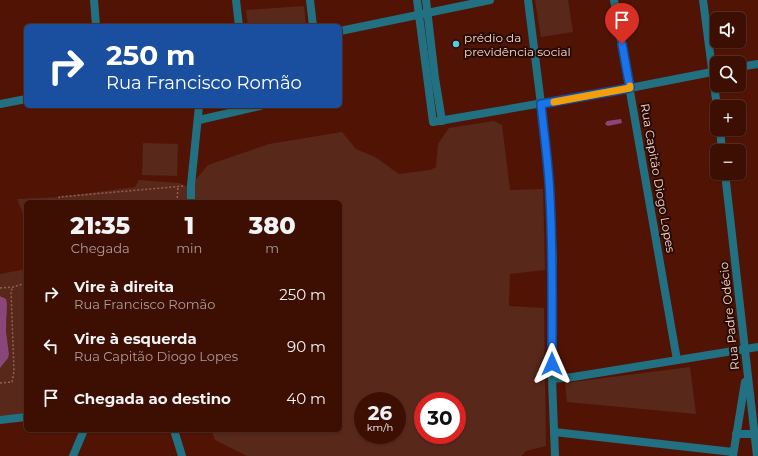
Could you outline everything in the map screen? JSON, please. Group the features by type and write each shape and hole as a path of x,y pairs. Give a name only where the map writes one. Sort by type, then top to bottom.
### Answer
{"street":[{"path":"94,0 96,24"},
{"path":"236,0 239,24"},
{"path":"310,0 313,24"},
{"path":"417,0 433,122 710,73"},
{"path":"426,0 435,78 442,121"},
{"path":"342,31 490,0"},
{"path":"528,0 541,104 550,196 552,253 552,379 555,456"},
{"name":"Rua Capitão Diogo Lopes","path":"614,0 677,360"},
{"path":"703,0 712,56"},
{"path":"746,66 758,64"},
{"path":"427,80 435,78"},
{"path":"0,104 24,99"},
{"path":"191,200 191,185 199,120 199,108"},
{"path":"199,120 251,108"},
{"name":"Rua Padre Odécio","path":"726,180 757,456"},
{"path":"552,379 758,347"},
{"path":"554,432 733,454 747,372"},
{"path":"0,420 24,417"},
{"path":"73,456 83,432"},
{"path":"175,432 182,456"},
{"path":"736,434 754,434"}],"path":[{"path":"59,200 58,197 178,186 177,200"},
{"path":"0,288 13,287 24,284"},
{"path":"0,383 12,382 14,371 11,291 13,287"}],"shaded area":[{"path":"535,0 568,0 573,32 541,37"},
{"path":"304,6 306,24 248,24 246,10"},
{"path":"621,119 622,123 608,126 605,124 607,121"},
{"path":"494,121 502,125 510,190 543,189 545,270 510,274 509,306 544,308 546,446 526,451 521,456 247,456 215,440 212,432 342,432 342,200 191,200 191,185 208,165 269,144 342,132 356,149 375,157 399,174 430,170 436,167 438,144 449,128"},
{"path":"143,143 178,144 177,176 142,175"},
{"path":"139,180 179,183 188,187 187,200 24,200 24,216 17,199 59,197 135,187"},
{"path":"24,269 24,414 0,418 0,368 9,354 6,331 7,317 2,296 0,296 0,274"},
{"path":"0,296 6,299 7,303 6,331 9,354 8,358 0,368"},
{"path":"690,367 696,414 567,402 565,383"}],"slow traffic":[{"path":"554,102 630,88 630,86"}],"place":[{"name":"prédio da previdência social","path":"456,44"}],"route":[{"path":"552,364 553,260 550,196 541,104 630,88 622,44"}]}
